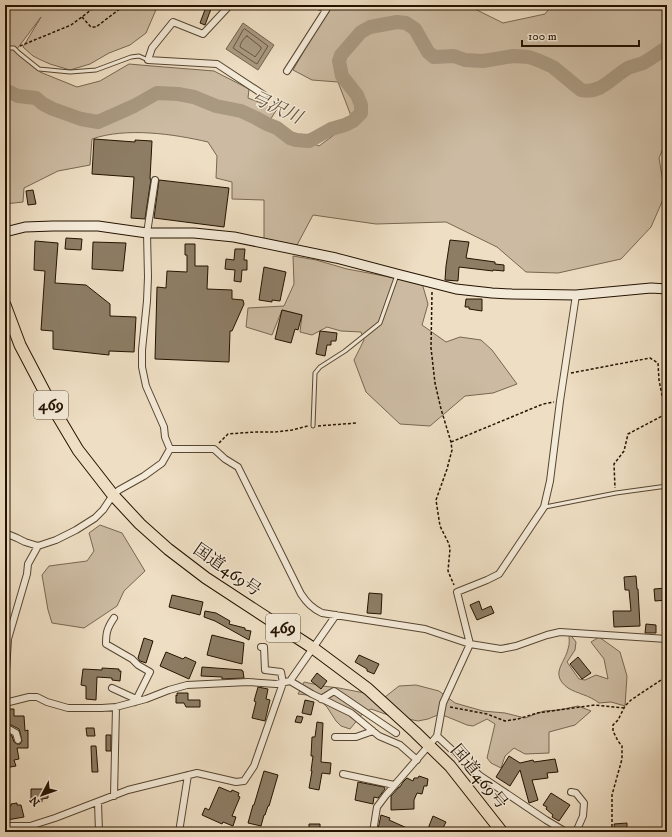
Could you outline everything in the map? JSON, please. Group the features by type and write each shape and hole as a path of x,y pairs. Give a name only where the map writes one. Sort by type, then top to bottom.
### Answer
{"highway":[{"name":"国道469号","path":"5,305 20,345 53,408 78,450 113,495 140,524 168,549 206,578 313,648 368,689 430,745 450,766 502,832"}],"street":[{"path":"230,5 203,34 173,22 152,48 148,60 217,64 264,95"},
{"path":"287,71 326,10 318,5"},
{"path":"154,180 147,233 148,277 142,367 146,386 164,427 165,438 170,449"},
{"path":"5,232 25,227 98,226 147,233 194,233 234,237 336,258 456,289 492,293 576,295 651,288 667,289"},
{"path":"373,832 377,807 394,785 437,736 443,703 470,644 457,592 499,574 544,507 550,481 576,295"},
{"path":"170,449 214,449 225,459 238,467 301,594 314,609 322,613 425,629 470,644 501,649 516,646 547,634 560,632 667,639"},
{"path":"5,533 38,546 70,534 95,518 103,510 113,495 119,490 144,476 162,463 170,449"},
{"path":"5,688 8,639 27,574 28,564 38,546"},
{"path":"5,703 29,696 37,697 47,702 68,708 116,707 146,699 186,685 248,682 283,683 290,681 336,615"},
{"path":"114,618 108,626 106,644 132,659 138,665 150,672 135,701"},
{"path":"5,832 5,826 30,826 56,818 128,790 197,773 236,782 244,781 254,766 283,683 281,672 265,670 264,647 261,647"},
{"path":"290,681 321,699 351,713 379,736 400,745 417,760"},
{"path":"112,688 135,701"},
{"path":"321,699 334,691 396,733"},
{"path":"114,796 116,707"},
{"path":"5,729 9,729 16,733 18,740"},
{"path":"335,737 356,737 373,731"},
{"path":"437,736 479,775 566,832"},
{"path":"343,774 394,785"},
{"path":"179,832 188,775"},
{"path":"571,792 576,793 584,803 583,816 576,832"},
{"path":"98,802 99,832"}],"lane":[{"path":"5,48 14,48 39,69 70,72 96,70 131,57 139,56 148,60"},
{"path":"313,426 315,373 320,367 345,351 380,323 397,274"},
{"path":"544,507 667,486"}],"path":[{"path":"14,48 71,25 97,5"},
{"path":"82,18 91,27 96,27 125,5"},
{"path":"432,283 431,348 435,383 441,409 452,442 452,450 447,469 436,500 440,526 450,549 448,571 457,592"},
{"path":"564,374 650,358 658,363 659,380 665,410 662,416 628,434 624,451 614,464 616,494"},
{"path":"452,442 543,404 560,401"},
{"path":"214,449 228,434 275,432 292,430 310,425 356,424"},
{"path":"612,832 612,795 622,759 622,746 613,731 613,725 631,700 667,676"},
{"path":"443,703 450,707 487,714 504,722 538,714 595,705 625,708"}],"shaded area":[{"path":"5,5 158,5 146,33 130,45 109,53 90,64 70,70 41,60 33,56 23,47 41,17 17,49 39,68 40,72 77,87 100,81 129,64 214,71 249,89 248,98 277,109 267,125 319,146 353,121 338,82 312,80 293,70 327,11 318,5 467,5 503,23 545,14 552,5 667,5 667,139 659,158 665,195 651,227 621,259 558,273 526,272 497,247 446,222 376,224 313,215 297,245 264,239 264,200 232,199 232,182 216,178 217,156 208,142 165,134 120,133 92,139 90,165 58,171 24,188 23,202 5,204"},
{"path":"293,256 316,260 347,269 422,283 428,304 422,325 446,342 460,337 481,340 492,350 517,384 493,393 465,396 430,426 400,424 366,392 354,360 364,340 361,332 341,331 327,327 312,335 300,332 302,315 282,310 272,335 246,327 248,308 284,306 294,284"},
{"path":"100,525 122,533 145,571 124,591 117,606 84,628 52,623 48,610 42,575 49,566 87,561 94,551 89,533"},
{"path":"569,633 576,642 575,650 567,662 579,679 585,680 596,675 608,679 604,659 591,642 599,637 620,652 627,676 625,706 611,702 599,703 568,688 562,683 559,673 569,647"},
{"path":"304,682 385,697 399,686 416,685 439,691 455,703 483,711 505,713 525,718 544,711 578,706 591,711 575,725 549,732 549,753 525,754 514,748 505,756 501,768 491,763 487,758 495,724 487,719 473,726 440,714 418,721 388,715 371,709 363,713 350,729 341,726 327,707 315,696 298,694"}],"water":[{"path":"243,23 274,45 258,70 226,49"}],"building":[{"path":"206,7 211,9 205,25 200,23"},
{"path":"94,139 135,142 135,140 152,141 151,179 145,219 131,218 134,177 92,174"},
{"path":"159,180 229,188 224,227 154,218"},
{"path":"33,190 36,204 28,205 26,191"},
{"path":"66,238 82,239 81,250 65,249"},
{"path":"450,240 469,242 466,258 495,262 495,264 504,265 504,271 459,267 458,281 445,280"},
{"path":"35,241 58,243 55,283 86,285 110,304 110,316 136,317 134,352 109,351 109,355 53,349 53,331 41,330 45,271 34,270"},
{"path":"93,242 126,243 123,271 92,269"},
{"path":"185,244 195,244 195,266 208,266 207,289 232,290 232,299 243,300 244,304 232,331 230,331 229,362 155,359 157,287 166,288 167,271 187,272 187,255 185,255"},
{"path":"235,249 245,249 244,260 247,260 247,270 242,270 241,282 234,281 235,270 225,269 226,259 234,260"},
{"path":"264,267 286,272 280,301 272,300 272,302 259,300"},
{"path":"466,299 482,299 482,311 465,307"},
{"path":"282,310 302,315 298,330 295,329 291,343 275,339"},
{"path":"320,331 337,333 336,341 331,341 331,345 327,345 325,356 316,354"},
{"path":"636,576 640,626 614,627 613,611 631,611 629,590 625,590 624,577"},
{"path":"667,588 667,600 655,601 654,589"},
{"path":"369,593 382,594 381,614 367,613"},
{"path":"172,595 203,602 200,615 169,607"},
{"path":"479,601 482,610 491,606 494,613 477,620 470,605"},
{"path":"205,611 216,613 230,621 229,624 251,631 249,640 215,621 204,617"},
{"path":"646,624 656,625 656,633 645,633"},
{"path":"212,635 244,643 242,664 207,655"},
{"path":"144,638 153,641 146,663 140,661 138,658"},
{"path":"166,652 183,659 185,657 196,662 189,679 160,666"},
{"path":"359,655 379,664 374,674 367,671 367,669 355,662"},
{"path":"578,657 591,673 582,679 570,664"},
{"path":"202,667 242,670 244,678 222,679 222,677 201,676"},
{"path":"102,668 119,669 119,671 121,671 120,681 112,680 112,678 97,677 96,700 86,699 86,686 81,685 83,669 102,670"},
{"path":"317,673 327,681 321,689 311,681"},
{"path":"258,687 268,689 266,699 270,700 265,721 252,718 256,702 254,701"},
{"path":"177,693 188,693 188,700 200,700 200,707 186,707 184,703 176,703"},
{"path":"305,700 314,702 311,715 302,713"},
{"path":"5,709 14,709 14,716 24,716 25,731 28,730 28,748 17,748 19,759 14,760 16,766 5,768 5,734 12,736 14,742 17,744 20,744 22,741 19,729 5,724"},
{"path":"297,716 303,717 301,723 295,722"},
{"path":"317,722 323,723 321,762 331,763 330,774 322,773 319,790 309,788 313,756 311,756 312,737 315,737"},
{"path":"86,728 94,728 95,736 87,736"},
{"path":"106,735 111,735 111,751 106,751"},
{"path":"91,746 96,746 98,772 92,772"},
{"path":"509,756 520,763 533,760 534,762 555,759 558,772 547,773 548,778 532,780 538,800 529,803 520,770 510,786 496,777"},
{"path":"264,771 278,775 269,806 264,815 261,826 248,823"},
{"path":"419,776 428,779 427,786 424,786 422,794 417,793 414,800 414,809 391,810 391,796 407,778 413,781 414,778 418,778"},
{"path":"358,782 384,787 385,789 378,798 374,797 373,804 355,800"},
{"path":"219,787 231,792 232,790 239,793 238,796 240,797 232,816 236,817 233,826 223,822 222,824 202,815 205,808 209,810"},
{"path":"31,789 48,789 48,798 42,799 42,802 31,803"},
{"path":"551,793 570,805 559,821 552,817 553,815 546,809 547,807 543,805"},
{"path":"17,803 17,805 21,805 24,817 7,820 5,807"},
{"path":"381,815 390,818 389,820 416,832 385,832 378,829"},
{"path":"433,816 446,822 441,832 429,832 429,826"},
{"path":"627,823 627,832 615,832 614,824"},
{"path":"309,824 320,824 320,831 309,831"}],"waterway":[{"name":"弓沢川","path":"5,90 18,96 36,98 43,104 53,109 81,119 98,122 134,106 157,93 178,94 194,97 216,106 241,111 277,128 290,138 309,141 331,129 353,121 361,113 361,105 357,95 342,76 339,61 341,55 361,32 370,27 397,22 406,23 415,29 428,52 434,57 454,56 465,60 483,61 513,56 529,57 553,67 581,90 588,91 600,88 628,68 643,63 667,48"}]}
